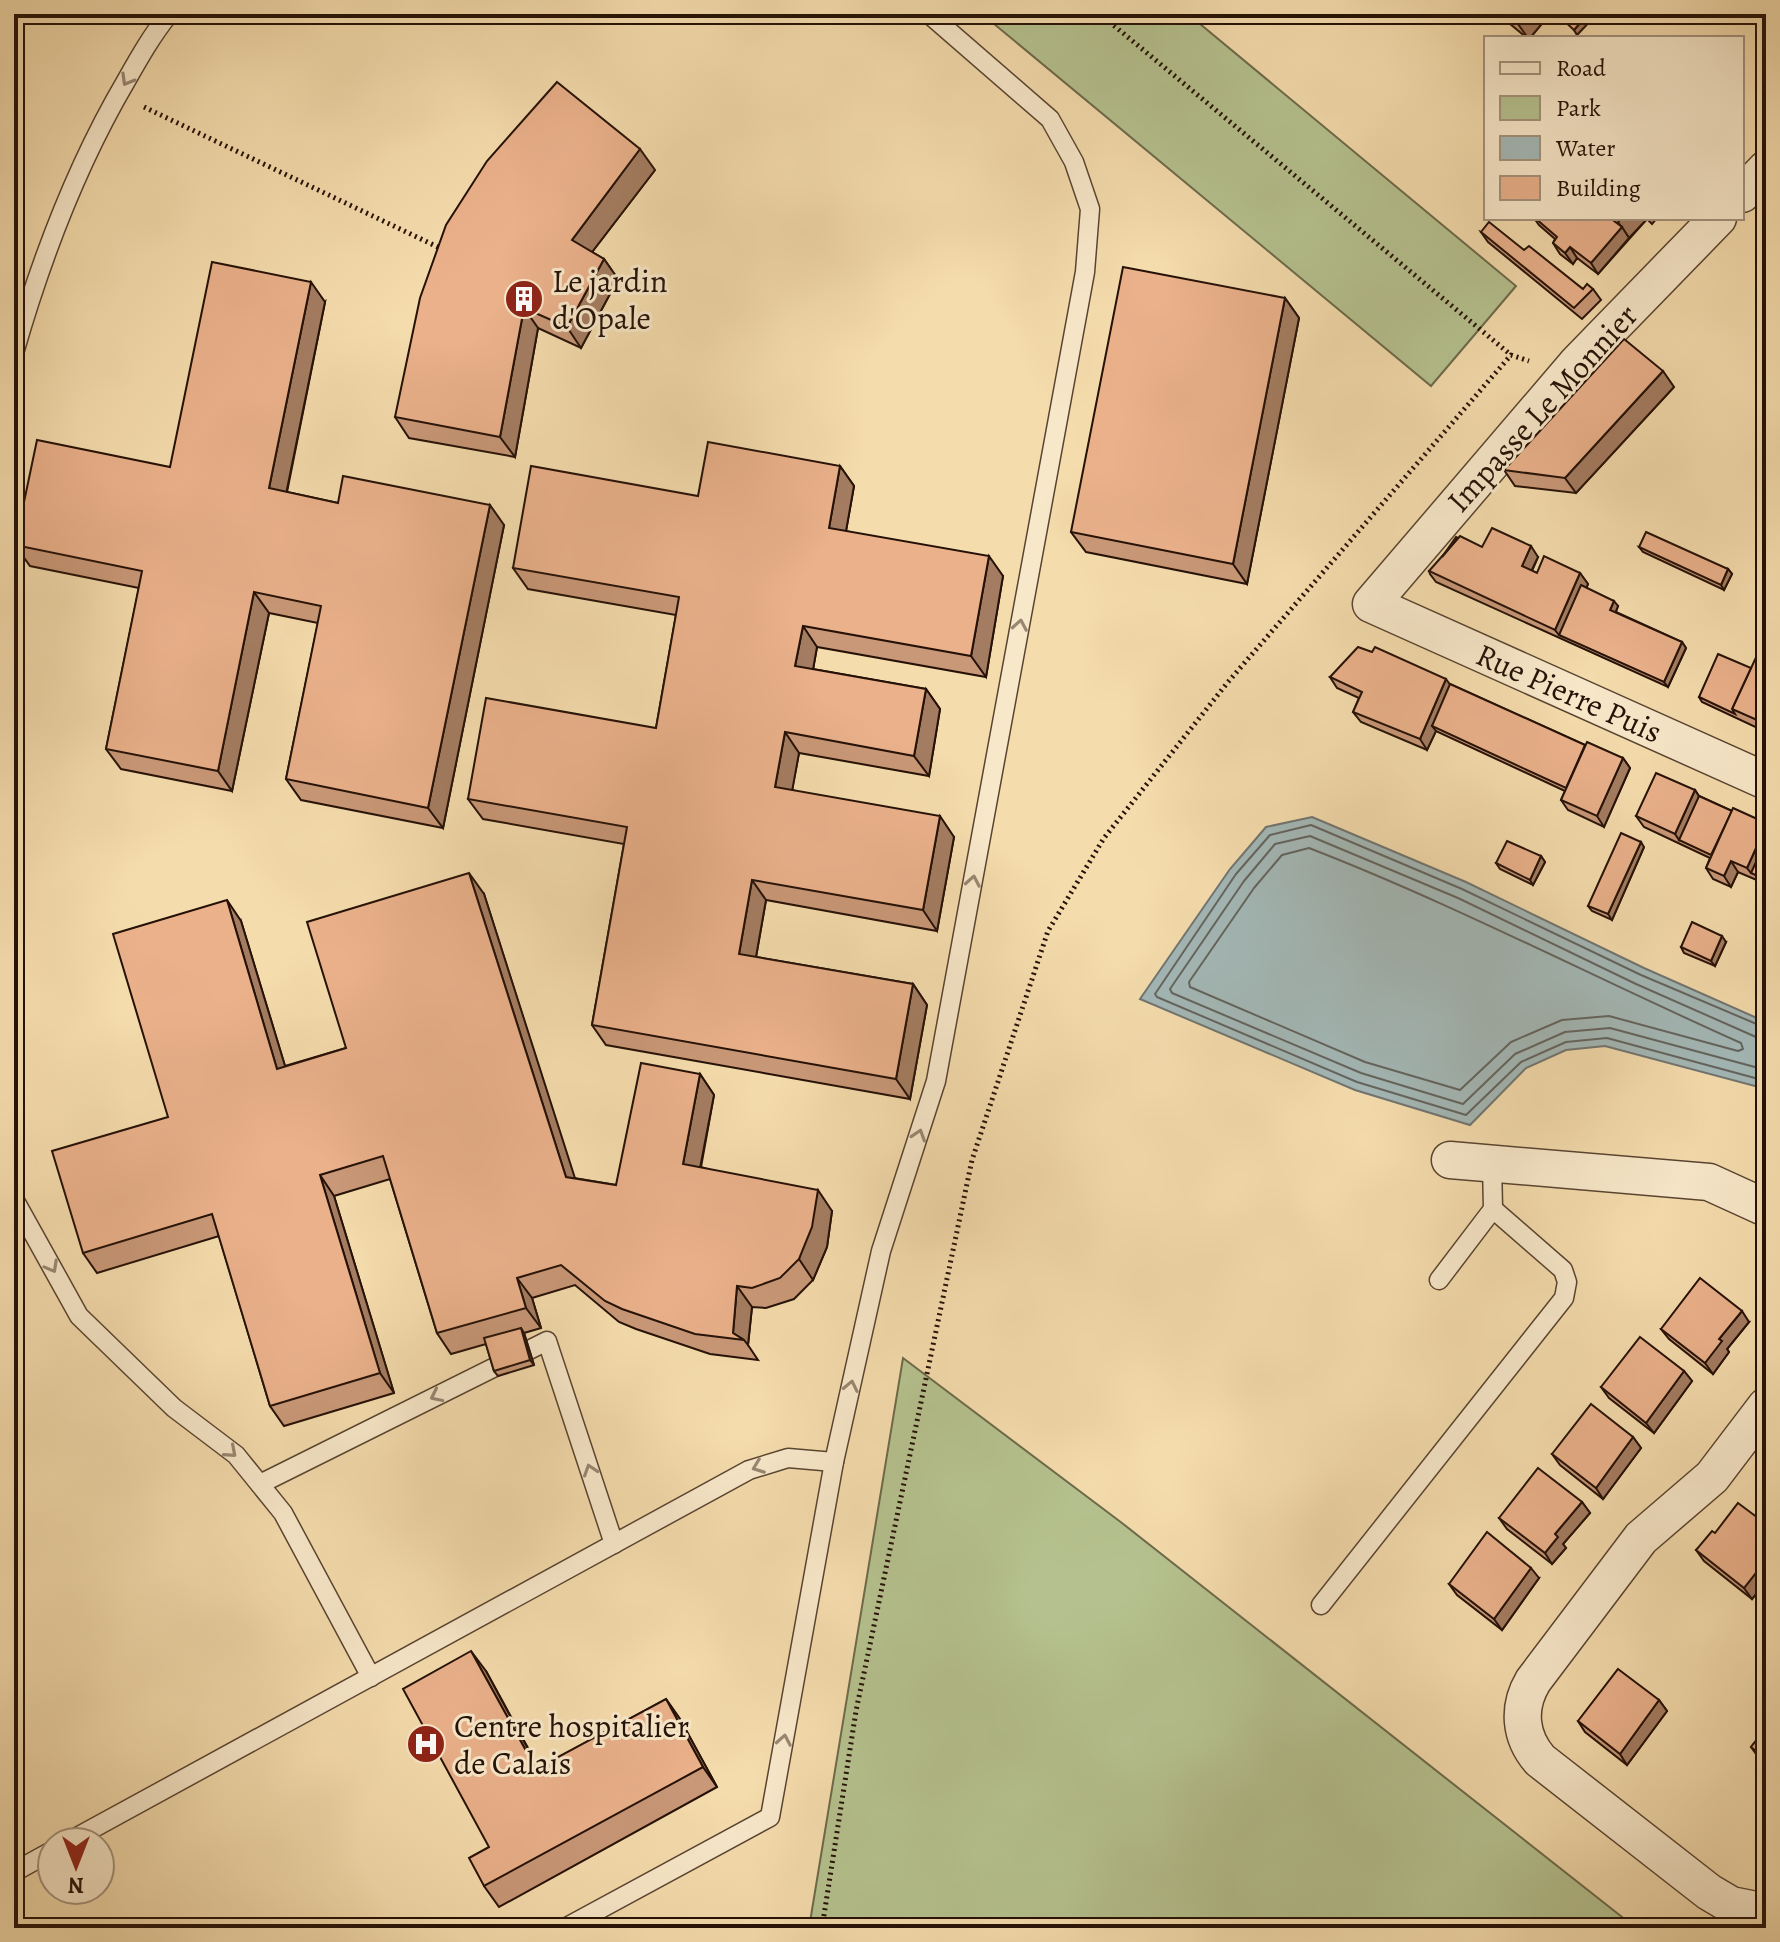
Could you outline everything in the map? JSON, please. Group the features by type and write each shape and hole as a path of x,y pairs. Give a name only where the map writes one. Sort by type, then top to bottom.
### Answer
{"street":[{"path":"1744,192 1766,169"},
{"name":"Impasse Le Monnier","path":"1371,604 1567,375 1716,220"},
{"name":"Rue Pierre Puis","path":"1371,604 1766,781"},
{"path":"1450,1160 1709,1182 1766,1208"},
{"path":"1766,1406 1712,1477 1641,1538 1533,1681 1524,1701 1522,1724 1530,1746 1540,1760 1697,1883 1731,1905 1766,1912"}],"lane":[{"path":"14,353 34,283 96,133 156,30 169,14"},
{"path":"565,1928 770,1817 834,1462 881,1251 936,1081 1085,272 1090,209 1074,162 1050,119 929,14"},
{"path":"1439,1280 1493,1209 1492,1163"},
{"path":"14,1199 79,1316 174,1408 236,1455 283,1513 371,1677"},
{"path":"1321,1605 1564,1298 1567,1282 1563,1270 1493,1209"},
{"path":"260,1484 547,1341 614,1544"},
{"path":"97,1826 749,1470 788,1458 834,1462"},
{"path":"14,1872 36,1860"}],"path":[{"path":"1100,14 1511,355 1567,375"},
{"path":"118,94 443,249"},
{"path":"822,1928 856,1711 972,1160 1048,931 1104,838 1228,682 1511,355"}],"green space":[{"path":"982,14 1188,14 1516,286 1431,386"},
{"path":"903,1358 1122,1523 1636,1928 809,1928"}],"water":[{"path":"1312,817 1466,882 1644,968 1766,1022 1766,1089 1605,1046 1566,1050 1526,1068 1470,1125 1355,1090 1140,999 1230,869 1266,827"}],"building":[{"path":"1506,14 1526,14 1518,24"},
{"path":"1566,14 1588,14 1574,30 1562,19"},
{"name":"Le jardin d'Opale","path":"557,82 640,149 572,240 604,259 567,327 524,308 500,437 395,417 420,298 446,225 487,161"},
{"path":"1537,220 1613,220 1622,227 1591,263 1570,247 1565,253 1553,243 1557,237"},
{"path":"1489,222 1524,250 1529,246 1583,289 1587,284 1593,289 1574,308 1481,232"},
{"path":"212,262 311,282 269,488 338,503 343,476 490,505 428,808 286,779 321,606 254,592 218,771 106,749 142,571 15,545 37,440 170,467"},
{"path":"1123,267 1285,298 1233,564 1071,532"},
{"path":"1624,339 1663,371 1565,478 1504,470"},
{"path":"708,442 840,466 829,528 989,556 971,656 803,626 795,666 926,689 914,756 785,732 775,787 940,816 923,910 752,880 739,954 913,984 896,1079 592,1025 627,827 468,799 486,698 656,728 679,597 513,568 531,466 698,496"},
{"path":"1492,528 1531,546 1522,566 1537,573 1544,556 1580,573 1555,630 1429,571 1460,536 1482,547"},
{"path":"1646,532 1728,569 1721,585 1639,547"},
{"path":"1581,585 1614,601 1610,610 1682,642 1664,682 1559,635"},
{"path":"1358,647 1372,652 1375,647 1446,679 1420,739 1353,712 1362,692 1330,677"},
{"path":"1758,653 1766,657 1766,724 1732,709"},
{"path":"1718,654 1751,668 1732,709 1735,714 1699,697"},
{"path":"1450,684 1585,745 1566,788 1432,726"},
{"path":"1587,742 1623,758 1597,816 1561,800"},
{"path":"1656,773 1695,790 1675,834 1636,816"},
{"path":"1699,796 1732,811 1711,855 1679,840"},
{"path":"1733,808 1766,823 1766,826 1747,868 1731,861 1724,876 1706,868"},
{"path":"1621,833 1641,842 1608,914 1588,906"},
{"path":"1766,840 1766,880 1751,873"},
{"path":"1507,841 1541,856 1530,880 1496,863"},
{"path":"469,873 566,1177 616,1185 641,1063 700,1074 683,1164 818,1190 812,1227 799,1259 780,1278 752,1288 737,1286 733,1333 744,1340 695,1334 622,1309 605,1301 561,1265 517,1278 526,1308 437,1333 383,1156 320,1175 380,1373 270,1406 212,1214 83,1253 52,1151 168,1117 113,934 227,900 277,1069 346,1048 307,922"},
{"path":"1692,922 1722,936 1711,961 1681,947"},
{"path":"1700,1278 1742,1311 1719,1339 1722,1341 1705,1363 1661,1329"},
{"path":"521,1328 530,1360 494,1371 484,1338"},
{"path":"1640,1337 1684,1371 1646,1423 1601,1387"},
{"path":"1591,1404 1633,1437 1596,1488 1552,1454"},
{"path":"1538,1468 1582,1502 1555,1534 1558,1537 1545,1553 1499,1518"},
{"path":"1738,1503 1766,1524 1766,1560 1744,1588 1696,1550 1712,1531 1715,1533"},
{"path":"1487,1532 1531,1568 1494,1619 1449,1584"},
{"path":"471,1651 536,1769 666,1699 703,1767 484,1886 469,1858 489,1847 403,1689"},
{"path":"1618,1669 1659,1700 1620,1754 1578,1721"},
{"path":"1766,1728 1766,1759 1751,1747"}],"place":[{"name":"Le jardin d'Opale","path":"524,299"},
{"name":"Centre hospitalier de Calais","path":"426,1744"}]}
